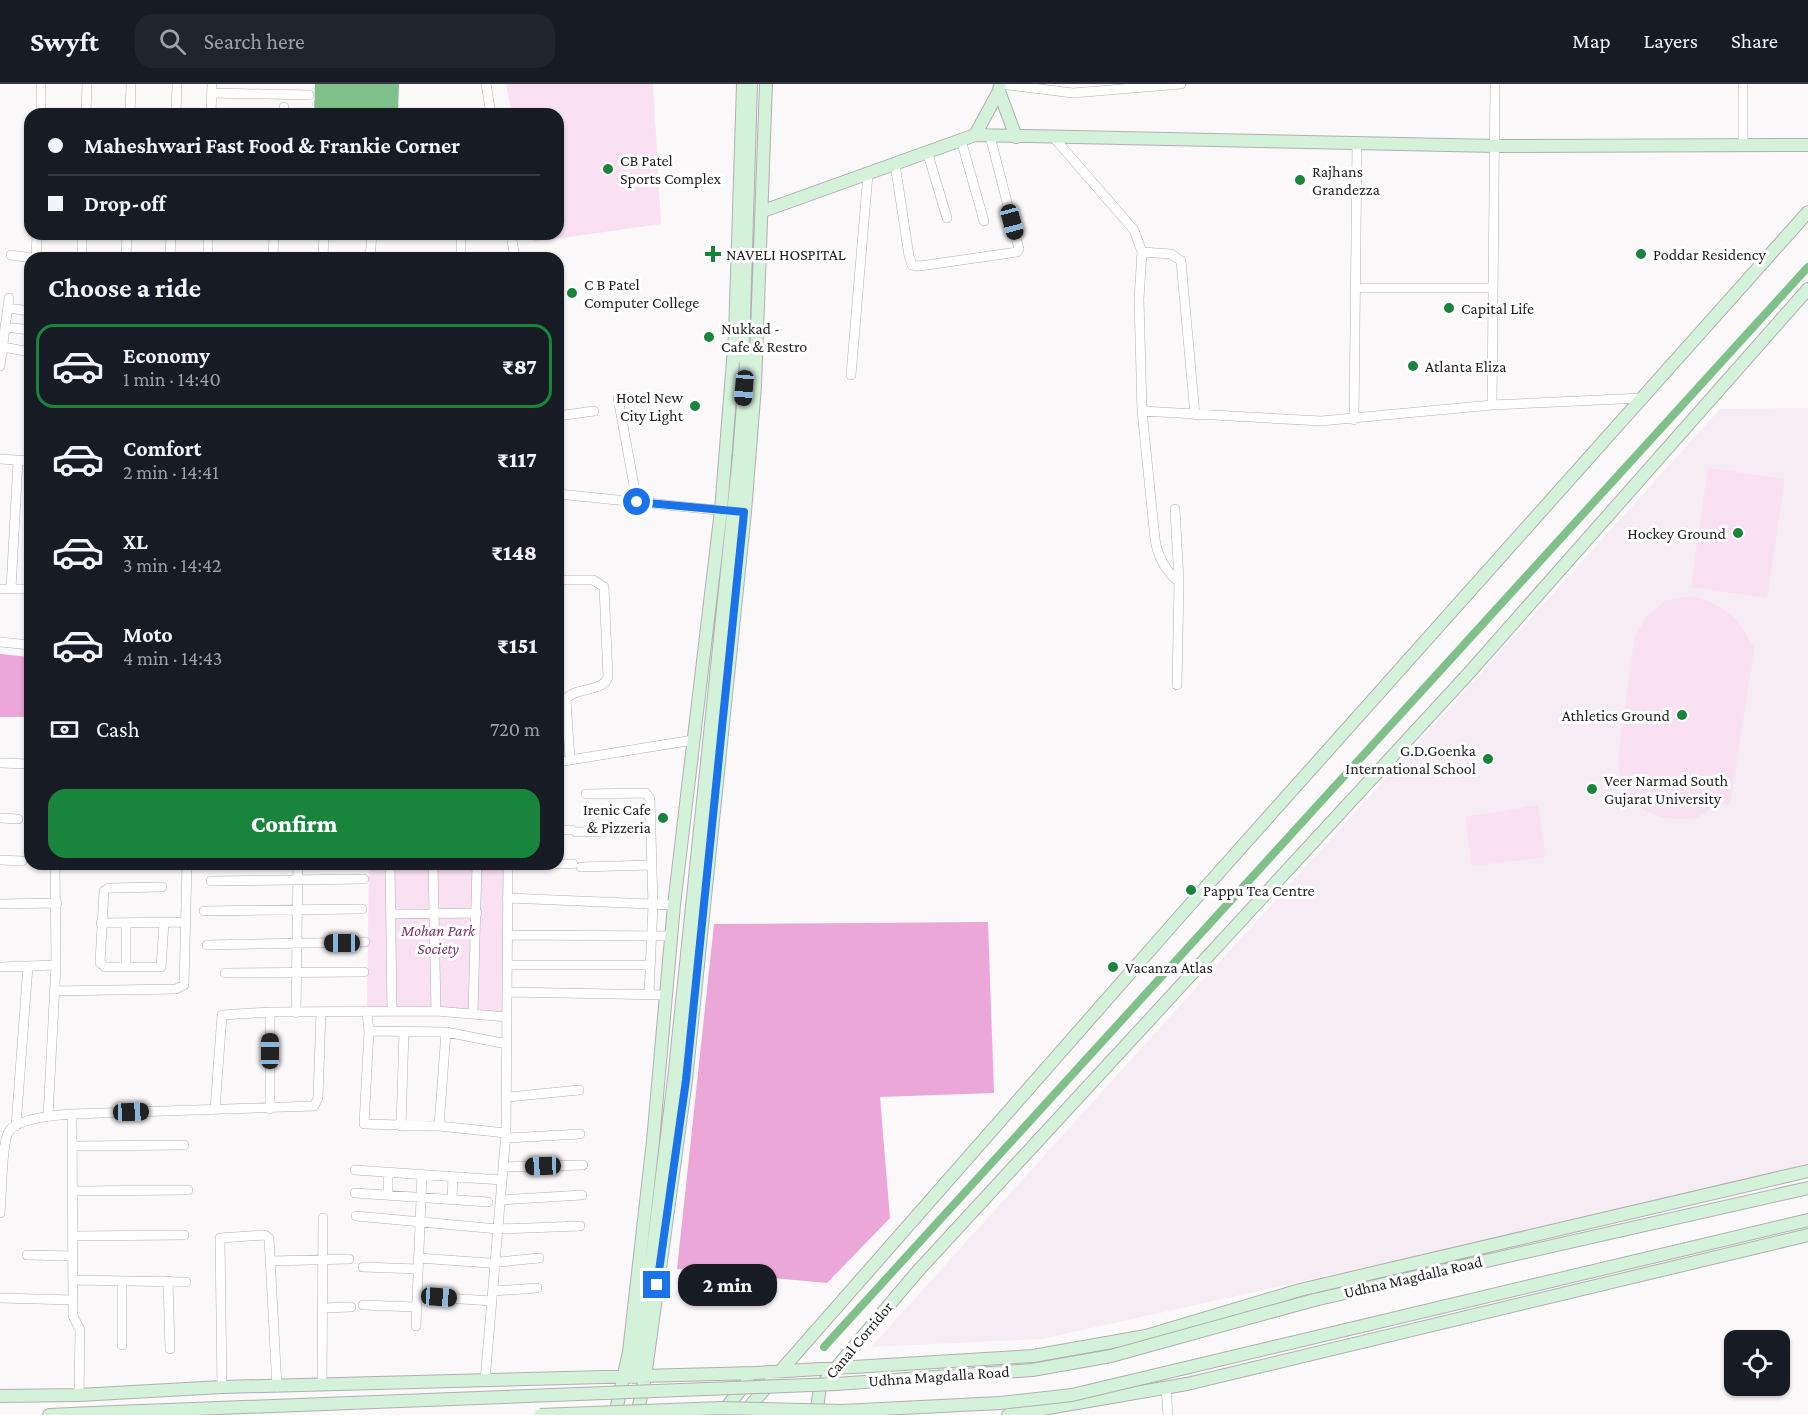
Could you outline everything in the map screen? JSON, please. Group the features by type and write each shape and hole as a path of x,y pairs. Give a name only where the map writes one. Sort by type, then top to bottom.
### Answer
{"main road":[{"path":"634,1377 640,1323 638,1305 659,1163 730,511 743,84"},
{"path":"615,1415 634,1377 686,1080 730,511 738,364 743,350 752,84"},
{"path":"637,1415 634,1377 674,905 693,740 730,511 755,386 766,84"},
{"path":"975,135 999,87"},
{"path":"999,87 1016,137"},
{"path":"763,211 975,135 1055,139 1496,146 1808,145"},
{"path":"742,1415 1180,916 1808,212"},
{"name":"Canal Corridor","path":"816,1415 820,1387 917,1272 1469,673 1808,289"},
{"path":"0,1396 79,1395 222,1387 755,1373 1033,1356 1146,1336 1300,1290 1808,1171"},
{"name":"Udhna Magdalla Road","path":"49,1415 836,1384 1032,1370 1111,1356 1314,1300 1808,1188"},
{"name":"Udhna Magdalla Road","path":"540,1415 720,1408 842,1411 1000,1403 1072,1395 1808,1220"},
{"path":"1008,1415 1166,1388 1808,1235"},
{"path":"1362,1343 1371,1323"},
{"path":"720,1415 755,1373"},
{"path":"801,1415 817,1400"}],"street":[{"path":"41,84 41,108"},
{"path":"86,108 87,84"},
{"path":"130,108 131,84"},
{"path":"176,108 177,84"},
{"path":"486,84 490,108"},
{"path":"999,87 1109,88 1180,84"},
{"path":"1492,405 1495,84"},
{"path":"1743,84 1743,146"},
{"path":"211,108 212,88 290,89 309,95"},
{"path":"896,164 912,265 920,266 1017,252 1019,249 990,136"},
{"path":"1055,139 1134,230 1142,252 1139,299 1142,411 1156,546 1168,570 1179,582"},
{"path":"961,140 984,221"},
{"path":"1354,420 1357,144"},
{"path":"927,151 947,218"},
{"path":"851,375 868,174"},
{"path":"1142,252 1171,254 1181,261 1195,415"},
{"path":"11,255 24,257"},
{"path":"1362,288 1493,288"},
{"path":"0,366 8,303 24,309"},
{"path":"5,327 24,329"},
{"path":"2,345 24,350"},
{"path":"618,398 637,502"},
{"path":"1142,411 1321,422 1492,405 1642,398"},
{"path":"564,415 594,411"},
{"path":"0,459 24,461"},
{"path":"11,589 18,461"},
{"path":"564,495 730,511"},
{"path":"1175,509 1179,582 1177,685"},
{"path":"564,580 593,580 604,587 608,677 603,685 576,692 566,699 570,760"},
{"path":"0,589 24,589"},
{"path":"0,642 24,644"},
{"path":"564,761 693,740"},
{"path":"0,763 24,764"},
{"path":"586,794 646,793 651,799 653,905 649,994"},
{"path":"0,818 18,819"},
{"path":"564,830 651,830"},
{"path":"0,860 22,861"},
{"path":"564,864 651,865"},
{"path":"48,1116 56,965 55,870"},
{"path":"54,991 180,987 185,979 187,870"},
{"path":"296,1013 298,870"},
{"path":"390,870 392,1011"},
{"path":"432,870 436,1011"},
{"path":"473,1013 477,870"},
{"path":"485,1381 506,1135 507,870"},
{"path":"211,881 364,879"},
{"path":"162,887 106,889 102,898 100,963 105,967 161,967 164,923"},
{"path":"507,898 674,905"},
{"path":"0,904 57,903"},
{"path":"204,911 362,909"},
{"path":"391,914 477,913"},
{"path":"101,923 186,922"},
{"path":"126,923 126,967"},
{"path":"507,935 672,936"},
{"path":"207,945 365,942"},
{"path":"0,967 56,965"},
{"path":"507,965 650,965"},
{"path":"0,1213 6,1136 28,966"},
{"path":"225,973 364,972"},
{"path":"507,992 666,995"},
{"path":"215,1109 222,1015 270,1012 436,1011 507,1017"},
{"path":"270,1012 270,1109"},
{"path":"8,1128 48,1116 72,1114 310,1108 317,1103 321,1012"},
{"path":"367,1013 369,1031 363,1122 368,1126 439,1126 506,1135 580,1134"},
{"path":"369,1031 446,1032 507,1044"},
{"path":"401,1126 404,1031"},
{"path":"439,1126 446,1032"},
{"path":"507,1097 579,1090"},
{"path":"72,1114 73,1317 80,1330 79,1395"},
{"path":"72,1146 184,1145"},
{"path":"503,1167 584,1165"},
{"path":"355,1170 502,1180"},
{"path":"388,1172 388,1195"},
{"path":"416,1326 422,1174"},
{"path":"452,1200 453,1176"},
{"path":"73,1191 188,1190"},
{"path":"355,1193 488,1202"},
{"path":"500,1200 582,1195"},
{"path":"356,1216 498,1229 580,1226"},
{"path":"322,1385 323,1218"},
{"path":"73,1236 184,1235"},
{"path":"222,1387 220,1238 268,1236 277,1387"},
{"path":"27,1255 73,1256"},
{"path":"418,1258 486,1263 538,1258"},
{"path":"270,1261 349,1259"},
{"path":"363,1267 418,1269"},
{"path":"73,1280 186,1282"},
{"path":"122,1281 122,1345"},
{"path":"168,1281 170,1349"},
{"path":"493,1291 537,1288"},
{"path":"417,1296 492,1301"},
{"path":"0,1298 73,1300"},
{"path":"363,1305 416,1307"},
{"path":"322,1308 351,1307"},
{"path":"1166,1388 1168,1415"}],"shaded area":[{"path":"315,84 399,84 398,108 314,108"},
{"name":"Veer Narmad South Gujarat University","path":"1808,408 1808,1169 1042,1339 871,1347 1720,409"},
{"path":"0,654 24,656 24,717 0,717"},
{"path":"988,922 994,1093 880,1097 890,1218 827,1283 677,1269 714,924"}],"green space":[{"name":"CB Patel Sports Complex","path":"506,84 653,84 661,224 564,238 564,108 511,108"},
{"path":"1708,468 1785,479 1767,598 1691,587"},
{"path":"1693,596 1728,612 1741,626 1750,644 1755,643 1730,805 1715,803 1699,817 1674,819 1650,813 1633,800 1622,781 1618,757 1635,636 1647,616 1666,600"},
{"path":"1538,805 1546,857 1472,866 1465,817"},
{"name":"Mohan Park Society","path":"369,870 509,870 507,1015 367,1013"}],"waterway":[{"path":"824,1347 1808,267"}],"place":[{"name":"CB Patel Sports Complex","path":"608,169"},
{"name":"Rajhans Grandezza","path":"1300,180"},
{"name":"NAVELI HOSPITAL","path":"713,254"},
{"name":"Poddar Residency","path":"1641,254"},
{"name":"C B Patel Computer College","path":"572,293"},
{"name":"Capital Life","path":"1449,308"},
{"name":"Nukkad - Cafe & Restro","path":"709,337"},
{"name":"Atlanta Eliza","path":"1413,366"},
{"name":"Hotel New City Light","path":"695,406"},
{"name":"Hockey Ground","path":"1738,533"},
{"name":"Athletics Ground","path":"1682,715"},
{"name":"G.D.Goenka International School","path":"1488,759"},
{"name":"Veer Narmad South Gujarat University","path":"1592,789"},
{"name":"Irenic Cafe & Pizzeria","path":"663,818"},
{"name":"Pappu Tea Centre","path":"1191,890"},
{"name":"Vacanza Atlas","path":"1113,967"}],"route":[{"path":"637,502 744,512 711,814 686,1080 672,1166 657,1285"}]}
